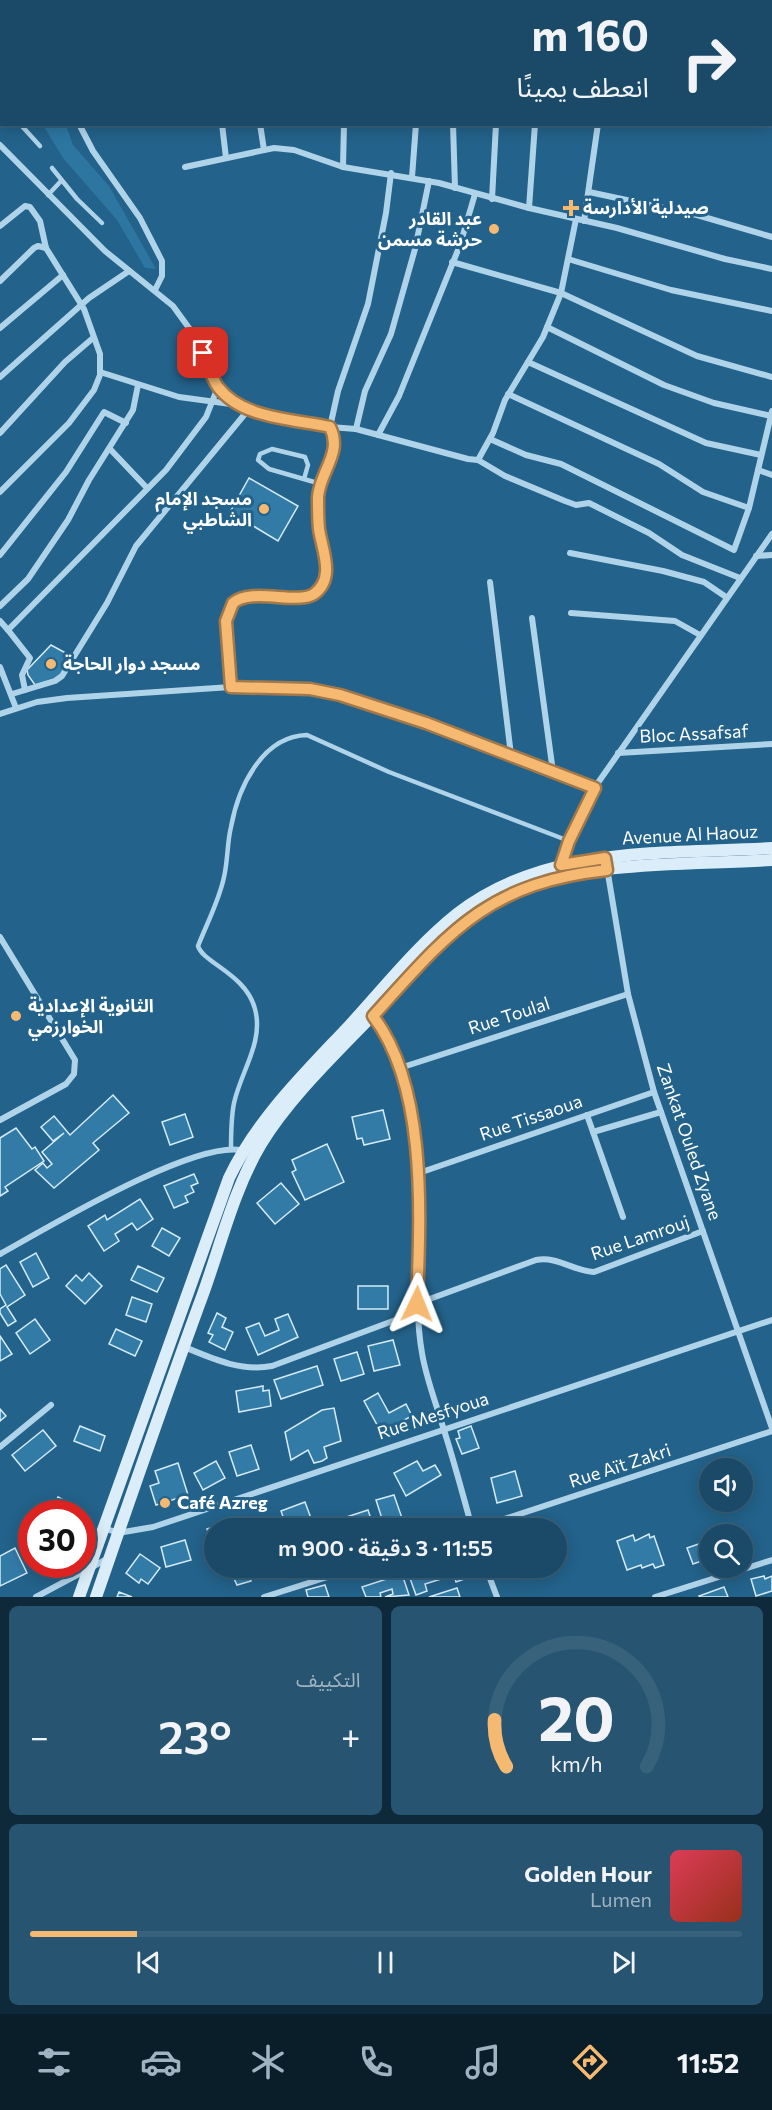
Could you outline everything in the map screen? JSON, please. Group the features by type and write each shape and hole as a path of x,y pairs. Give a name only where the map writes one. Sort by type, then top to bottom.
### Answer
{"main road":[{"name":"Avenue Al Haouz","path":"540,876 578,873 606,864 772,848"},
{"name":"Avenue Al Haouz","path":"540,876 561,865 772,860"},
{"path":"94,1596 255,1155 280,1117 431,938 459,913 490,892 540,876"},
{"path":"96,1546 229,1178 237,1150 267,1114 369,1012"},
{"path":"79,1597 85,1578"}],"street":[{"path":"80,126 93,152 140,218 162,261 162,276 155,290"},
{"path":"222,126 226,158"},
{"path":"260,126 264,150"},
{"path":"343,167 344,126"},
{"path":"412,177 416,126"},
{"path":"453,126 454,188"},
{"path":"492,199 496,126"},
{"path":"529,208 535,126"},
{"path":"584,221 598,126"},
{"path":"0,145 88,235 173,306 190,327 218,387 239,405"},
{"path":"185,167 264,150 294,150 343,167 429,181 725,259 772,269"},
{"path":"231,687 226,621 233,603 243,597 309,596 321,587 327,564 319,530 321,484 335,450 334,434 330,427 336,398 368,304 387,213 391,173"},
{"path":"356,429 365,391 391,334 415,249 429,181"},
{"path":"589,192 697,215 772,237"},
{"path":"378,435 399,396 452,262 475,194"},
{"path":"0,226 23,208 30,207 40,221 46,248 81,304 100,354 100,372 94,390 69,423 0,492"},
{"path":"478,460 490,439 508,394 548,327 561,293 576,219"},
{"path":"0,281 34,248 38,246 46,248"},
{"path":"568,259 671,290 772,311"},
{"path":"452,262 561,293 697,356 772,377"},
{"path":"0,376 81,304 129,271"},
{"path":"0,328 63,275"},
{"path":"490,439 526,455 561,464 734,550 749,508 772,413 714,403 664,385 548,327"},
{"path":"0,432 65,362 93,338"},
{"path":"528,362 706,443 761,455"},
{"path":"100,372 179,397 239,405 330,427 356,429 478,460 505,476 565,501 576,505 589,503 649,533 682,555 740,578"},
{"path":"0,606 28,579 56,538 133,410 138,385"},
{"path":"8,630 170,465 199,429 213,403 218,387"},
{"path":"508,394 658,464 703,492 749,508"},
{"path":"12,694 55,681 62,676 107,603 142,537 249,409"},
{"path":"0,555 66,472 103,413 106,412 126,423"},
{"path":"110,449 147,488"},
{"path":"758,470 772,475"},
{"path":"561,865 569,841 595,788 700,634 772,535"},
{"path":"570,554 663,571 704,582 726,597"},
{"path":"756,556 772,555"},
{"path":"490,582 511,755"},
{"path":"571,613 675,621 700,634"},
{"path":"532,618 553,772"},
{"path":"0,621 30,658 22,675 25,690"},
{"path":"0,667 16,708"},
{"path":"0,714 16,708 67,699 231,687 310,689 340,695 405,716 595,788"},
{"name":"Bloc Assafsaf","path":"618,753 772,744"},
{"name":"Zankat Ouled Zyane","path":"606,864 628,994 654,1092 740,1331 772,1430"},
{"path":"0,937 75,1060 75,1067 66,1084 0,1120"},
{"name":"Rue Toulal","path":"400,1068 628,994"},
{"path":"369,1012 390,1043 400,1068 418,1173 420,1239 417,1312 422,1353 471,1518"},
{"name":"Rue Tissaoua","path":"418,1173 654,1092"},
{"path":"593,1132 661,1112"},
{"path":"587,1115 623,1217"},
{"path":"0,1254 159,1171 213,1152 237,1150 255,1155"},
{"name":"Rue Lamrouj","path":"417,1304 537,1260 551,1259 581,1270 594,1272 703,1231"},
{"path":"170,1341 236,1366 257,1368 272,1366 417,1312"},
{"name":"Rue Mesfyoua","path":"103,1528 118,1533 132,1532 190,1515 772,1320"},
{"path":"0,1447 51,1405"},
{"name":"Rue Aït Zakri","path":"504,1518 772,1430"},
{"path":"96,1564 109,1558"},
{"path":"655,1597 772,1560"},
{"path":"36,1597 69,1578"},
{"path":"264,1597 324,1578"},
{"path":"490,1578 497,1597"}],"lane":[{"path":"22,126 40,146"},
{"path":"52,168 61,181 102,223"},
{"path":"48,195 61,181"},
{"path":"303,479 308,465 305,457 272,449 260,454 258,460 266,468 303,479 321,484"},
{"path":"237,1150 234,1104 257,1038 255,1009 248,992 233,975 201,952 198,945 224,877 235,812 250,775 268,750 295,735 307,735 389,772 569,841"}],"shaded area":[{"path":"44,126 66,126 73,145 109,186 156,269 145,268 117,220 63,158"}],"building":[{"name":"مسجد الإمام الشاطبي","path":"249,478 298,506 278,541 230,512"},
{"name":"مسجد دوار الحاجة","path":"51,645 73,657 59,678 35,685 27,670"},
{"path":"113,1095 129,1113 93,1143 99,1150 54,1188 35,1170 43,1163 47,1168 52,1164 42,1152 64,1133 53,1141 41,1127 54,1116 70,1135"},
{"path":"383,1110 390,1139 364,1145 362,1138 357,1139 352,1117"},
{"path":"185,1114 193,1137 170,1145 162,1122"},
{"path":"16,1128 32,1149 35,1147 44,1161 5,1187 8,1191 0,1196 0,1138"},
{"path":"327,1144 344,1182 305,1200 292,1172 296,1170 292,1160"},
{"path":"194,1174 198,1183 191,1186 194,1192 185,1196 188,1202 174,1208 164,1186"},
{"path":"281,1183 299,1204 275,1224 257,1203"},
{"path":"140,1199 153,1219 137,1230 132,1223 115,1234 119,1241 104,1251 88,1226 105,1215 107,1220"},
{"path":"162,1228 180,1238 169,1256 152,1246"},
{"path":"36,1253 49,1278 33,1287 20,1262"},
{"path":"6,1265 25,1295 7,1307 16,1321 8,1326 0,1313 0,1309 6,1305 0,1294 0,1269"},
{"path":"138,1266 164,1278 157,1292 131,1280"},
{"path":"89,1273 102,1286 85,1304 66,1286 76,1275 82,1281"},
{"path":"358,1286 388,1286 388,1309 358,1309"},
{"path":"132,1297 152,1304 146,1322 126,1315"},
{"path":"217,1313 226,1318 222,1327 233,1332 225,1350 209,1342 213,1335 208,1333"},
{"path":"288,1314 298,1337 258,1355 246,1328 259,1323 265,1336 279,1330 275,1319"},
{"path":"35,1319 50,1340 30,1354 16,1333"},
{"path":"116,1329 142,1341 135,1356 109,1344"},
{"path":"0,1336 12,1354 0,1361"},
{"path":"393,1340 400,1365 374,1371 368,1346"},
{"path":"357,1352 364,1374 341,1381 334,1359"},
{"path":"317,1366 323,1385 281,1399 274,1380"},
{"path":"263,1386 263,1391 269,1390 271,1406 239,1412 236,1391"},
{"path":"378,1393 389,1413 406,1404 412,1416 381,1432 364,1401"},
{"path":"334,1408 341,1441 324,1447 327,1458 314,1463 308,1450 291,1460 285,1432 322,1410"},
{"path":"0,1409 6,1416 0,1421"},
{"path":"80,1426 105,1436 100,1451 74,1441"},
{"path":"471,1426 479,1448 462,1454 456,1439 460,1438 458,1431"},
{"path":"43,1430 56,1446 25,1471 12,1455"},
{"path":"251,1445 259,1469 237,1476 229,1452"},
{"path":"216,1461 225,1478 203,1490 194,1473"},
{"path":"417,1461 423,1471 435,1465 441,1475 406,1496 394,1473"},
{"path":"178,1463 188,1495 156,1505 150,1486 159,1483 155,1471"},
{"path":"515,1471 522,1496 497,1503 491,1478"},
{"path":"394,1495 402,1518 382,1518 376,1500"},
{"path":"305,1502 311,1518 283,1518 281,1511"},
{"path":"368,1510 371,1518 343,1518"},
{"path":"649,1534 650,1538 654,1536 664,1565 655,1568 653,1564 642,1568 641,1565 627,1570 617,1541 633,1535 635,1541"},
{"path":"185,1540 191,1560 166,1567 161,1547"},
{"path":"699,1544 699,1562 693,1564 687,1548"},
{"path":"15,1548 18,1554 18,1577 0,1586 0,1556"},
{"path":"140,1554 160,1568 148,1584 141,1579 139,1583 126,1573"},
{"path":"764,1576 765,1579 772,1576 772,1591 756,1596 751,1579"},
{"path":"234,1578 250,1578 251,1581 237,1585"},
{"path":"390,1578 403,1578 409,1595 385,1597 393,1594 392,1589 380,1593 381,1597 366,1597 362,1587"},
{"path":"410,1578 444,1578 425,1584 427,1591 416,1595"},
{"path":"455,1578 467,1578 456,1582"},
{"path":"325,1585 329,1597 308,1597 306,1590"},
{"path":"724,1587 728,1597 699,1596"},
{"path":"457,1588 460,1597 429,1597"},
{"path":"119,1592 132,1597 117,1597"}],"place":[{"name":"صيدلية الأدارسة","path":"571,208"},
{"name":"عبد القادر حرشة مسمن","path":"494,229"},
{"name":"مسجد الإمام الشاطبي","path":"264,509"},
{"name":"مسجد دوار الحاجة","path":"51,664"},
{"name":"الثانوية الإعدادية الخوارزمي","path":"16,1016"},
{"name":"Café Azreg","path":"165,1503"}],"route":[{"path":"203,353 218,387 239,405 258,412 330,427 334,434 335,450 318,496 319,530 327,564 321,587 309,596 243,597 238,598 230,606 226,621 231,687 310,689 340,695 426,723 595,788 569,841 561,865 605,858 607,870 578,873 542,881 520,889 484,908 437,945 373,1016 390,1043 400,1068 411,1122 418,1173 420,1239 417,1304"}]}
